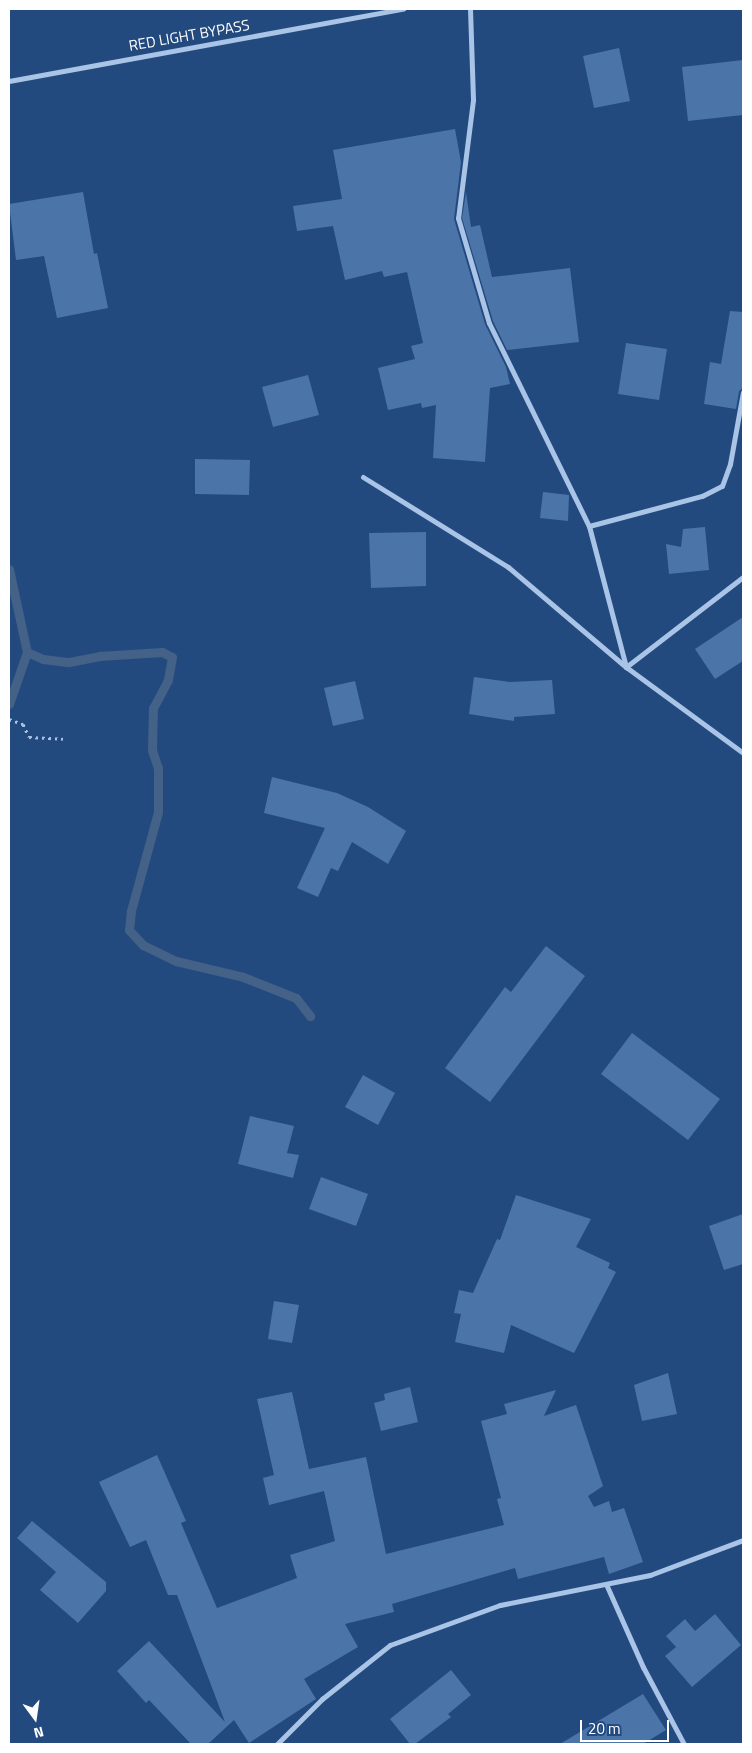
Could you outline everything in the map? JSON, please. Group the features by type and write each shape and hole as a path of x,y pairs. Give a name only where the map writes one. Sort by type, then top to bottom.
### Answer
{"street":[{"name":"RED LIGHT BYPASS","path":"9,81 403,9"},
{"path":"470,9 473,100 458,218 489,322 589,526 626,667"},
{"path":"589,526 702,496 722,486 730,464 743,392"},
{"path":"363,477 508,566 626,667 743,753"},
{"path":"626,667 743,577"},
{"path":"277,1744 322,1699 390,1645 500,1605 650,1575 743,1540"},
{"path":"606,1584 643,1667 684,1744"}],"path":[{"path":"9,719 23,724 29,737 63,739"}],"building":[{"path":"619,48 630,101 594,108 583,56"},
{"path":"743,60 743,115 688,121 682,67"},
{"path":"455,129 461,162 454,219 485,324 506,367 510,384 490,388 485,462 433,458 436,405 422,408 421,403 388,410 378,368 415,359 411,346 423,343 407,272 384,277 382,271 345,280 333,226 297,231 293,206 342,199 333,150"},
{"path":"83,192 94,254 97,253 108,308 57,318 44,256 16,260 9,204"},
{"path":"466,192 471,227 480,225 492,277 570,268 579,342 507,350 493,321 462,218"},
{"path":"730,311 743,312 743,388 739,391 736,409 704,404 710,362 721,364"},
{"path":"626,343 667,349 659,400 618,394"},
{"path":"308,375 319,415 273,427 262,387"},
{"path":"195,459 250,460 249,495 195,494"},
{"path":"543,492 569,495 568,521 540,518"},
{"path":"705,527 709,570 669,574 666,544 681,547 683,529"},
{"path":"426,532 426,586 371,588 369,533"},
{"path":"743,617 743,661 715,679 695,649"},
{"path":"474,677 510,682 552,680 555,714 514,717 514,721 469,714"},
{"path":"355,681 364,719 333,726 324,688"},
{"path":"272,777 337,793 368,807 406,831 388,864 352,842 338,871 331,868 318,897 297,888 325,828 264,813"},
{"path":"546,946 585,976 490,1102 445,1068 505,987 511,992"},
{"path":"632,1033 720,1099 688,1140 601,1074"},
{"path":"363,1075 395,1093 378,1125 345,1107"},
{"path":"250,1116 294,1126 287,1153 299,1155 293,1178 238,1164"},
{"path":"321,1177 368,1194 356,1226 309,1209"},
{"path":"516,1195 591,1219 576,1247 610,1263 608,1268 616,1272 574,1353 511,1325 504,1353 455,1342 461,1314 454,1313 459,1290 473,1293 497,1239 500,1240"},
{"path":"743,1214 743,1264 724,1270 709,1226"},
{"path":"274,1301 299,1305 292,1343 268,1339"},
{"path":"668,1373 677,1414 642,1421 634,1385"},
{"path":"410,1387 418,1422 381,1431 374,1403 385,1400 384,1394"},
{"path":"556,1390 544,1416 576,1405 603,1486 588,1496 594,1507 609,1501 612,1512 624,1508 643,1562 609,1574 604,1557 518,1579 515,1568 392,1604 394,1612 345,1624 358,1647 304,1679 316,1699 249,1743 234,1720 208,1744 191,1744 149,1700 146,1703 117,1671 149,1641 225,1722 177,1595 168,1595 146,1540 130,1547 99,1482 157,1455 186,1521 181,1523 217,1608 297,1578 290,1555 335,1541 324,1491 269,1505 263,1478 274,1475 257,1399 292,1392 309,1469 366,1457 386,1554 504,1525 497,1499 501,1498 481,1421 507,1414 504,1404"},
{"path":"32,1521 106,1582 106,1591 78,1623 40,1590 56,1572 17,1538"},
{"path":"715,1614 741,1645 692,1687 665,1656 676,1647 666,1636 685,1619 695,1631"},
{"path":"451,1670 471,1695 448,1714 451,1717 415,1744 410,1744 390,1719"},
{"path":"643,1694 666,1730 643,1744 560,1744"}],"waterway":[{"path":"9,569 27,652 9,704"},
{"path":"27,652 43,659 69,662 99,656 162,652 172,657 168,680 153,708 152,750 158,768 158,812 131,911 129,930 143,945 176,961 243,977 296,998 310,1016"}]}
